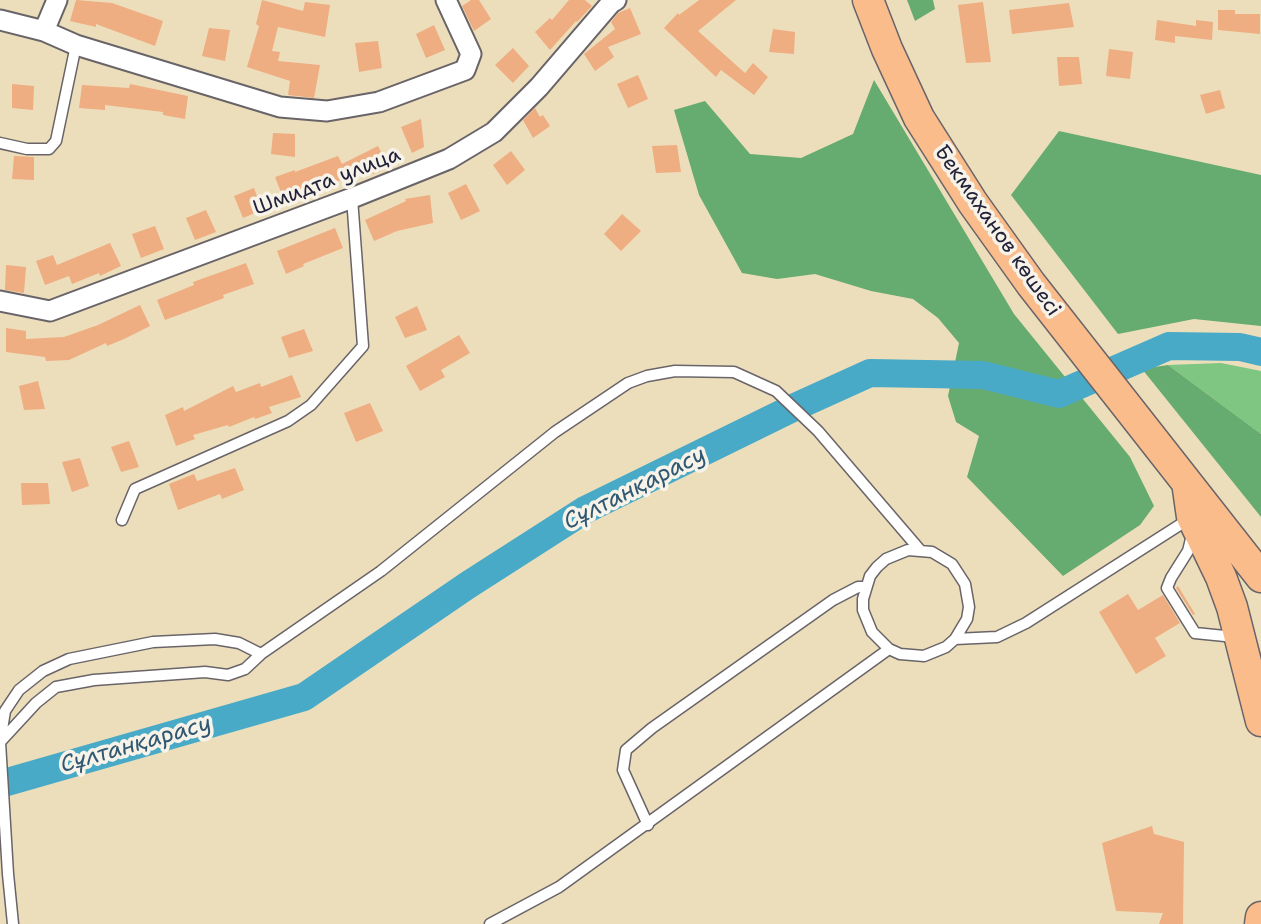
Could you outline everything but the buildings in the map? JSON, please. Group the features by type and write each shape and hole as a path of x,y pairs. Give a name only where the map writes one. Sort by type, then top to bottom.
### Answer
{"main road":[{"name":"Бекмаханов көшесі","path":"868,0 919,118 973,203 1031,284 1187,482 1201,513"},
{"path":"1201,513 1261,577"},
{"path":"1201,513 1244,650 1261,721"},
{"path":"1260,924 1261,917"}],"street":[{"path":"44,31 57,0"},
{"path":"0,20 44,31 76,45 280,107 327,111 379,102 465,71 471,54 446,0"},
{"name":"Шмидта улица","path":"0,301 50,311 449,159 494,132 539,87 616,0"}],"lane":[{"path":"0,144 27,149 49,149 56,141 76,45"},
{"path":"122,520 135,489 288,421 311,405 363,346 352,198"},
{"path":"0,742 36,702 56,687 94,680 205,672 228,675 245,669 261,654 382,571 576,418 628,383 647,376 674,371 734,372 776,391 818,431 920,550"},
{"path":"955,639 997,637 1026,623 1201,513"},
{"path":"1201,513 1191,542 1167,588 1191,630 1200,634 1234,637 1244,650"},
{"path":"908,550 920,550 943,557 960,573 969,595 967,619 955,639 935,653 924,656 912,656 889,649 866,622 863,598 865,587 877,567 886,559 908,550"},
{"path":"648,825 623,770 626,750 652,728 833,600 858,587 865,587"},
{"path":"13,924 0,742 5,710 19,690 43,671 69,659 152,642 215,639 239,643 261,654"},
{"path":"490,924 559,887 889,649"}],"green space":[{"path":"907,0 933,0 935,9 915,21"},
{"path":"874,80 1014,314 1130,457 1154,506 1140,525 1063,576 967,477 979,436 956,422 948,396 959,343 938,318 913,299 871,291 815,274 777,279 742,273 699,195 674,110 705,101 750,154 801,158 853,134"},
{"path":"1059,131 1261,175 1261,326 1194,319 1118,334 1011,195"},
{"path":"1221,363 1261,371 1261,434 1168,365"},
{"path":"1168,365 1261,434 1261,517 1142,369"}],"waterway":[{"name":"Сұлтанқарасу","path":"0,784 304,697 468,585 585,510 870,373 983,375 1059,394 1169,346 1240,347 1261,352"}]}
